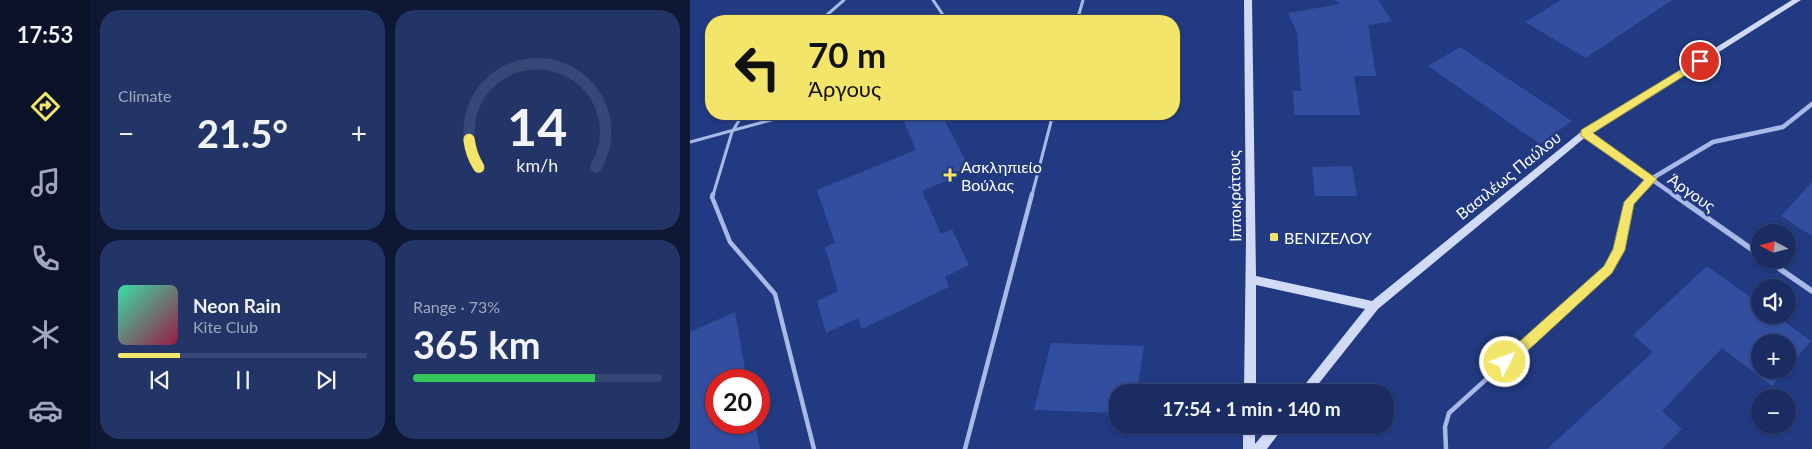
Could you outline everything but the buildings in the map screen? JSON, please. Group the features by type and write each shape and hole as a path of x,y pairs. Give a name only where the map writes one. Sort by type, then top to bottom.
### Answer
{"street":[{"name":"Ιπποκράτους","path":"1248,0 1250,384"},
{"name":"Βασιλέως Παύλου","path":"1311,384 1374,306 1585,133 1798,0"},
{"path":"1651,179 1713,142 1739,135 1771,131 1783,126 1812,104"},
{"name":"Άργους","path":"1585,133 1751,249"},
{"path":"1780,269 1812,291"},
{"path":"1251,279 1374,306"},
{"path":"1249,434 1249,449"},
{"path":"1260,449 1272,434"}],"lane":[{"path":"827,15 844,0"},
{"path":"933,0 943,15"},
{"path":"1079,15 1083,0"},
{"path":"739,120 732,132 712,197 730,242 775,294 814,449"},
{"path":"690,142 773,120"},
{"path":"965,449 1051,120"},
{"path":"1446,449 1445,427 1449,413 1608,269 1619,250 1629,202 1651,179"}],"place":[{"name":"Ασκληπιείο Βούλας","path":"950,175"},
{"name":"ΒΕΝΙΖΕΛΟΥ","path":"1274,237"}],"route":[{"path":"1505,362 1608,269 1619,250 1629,202 1651,179 1585,133 1700,61"}]}
